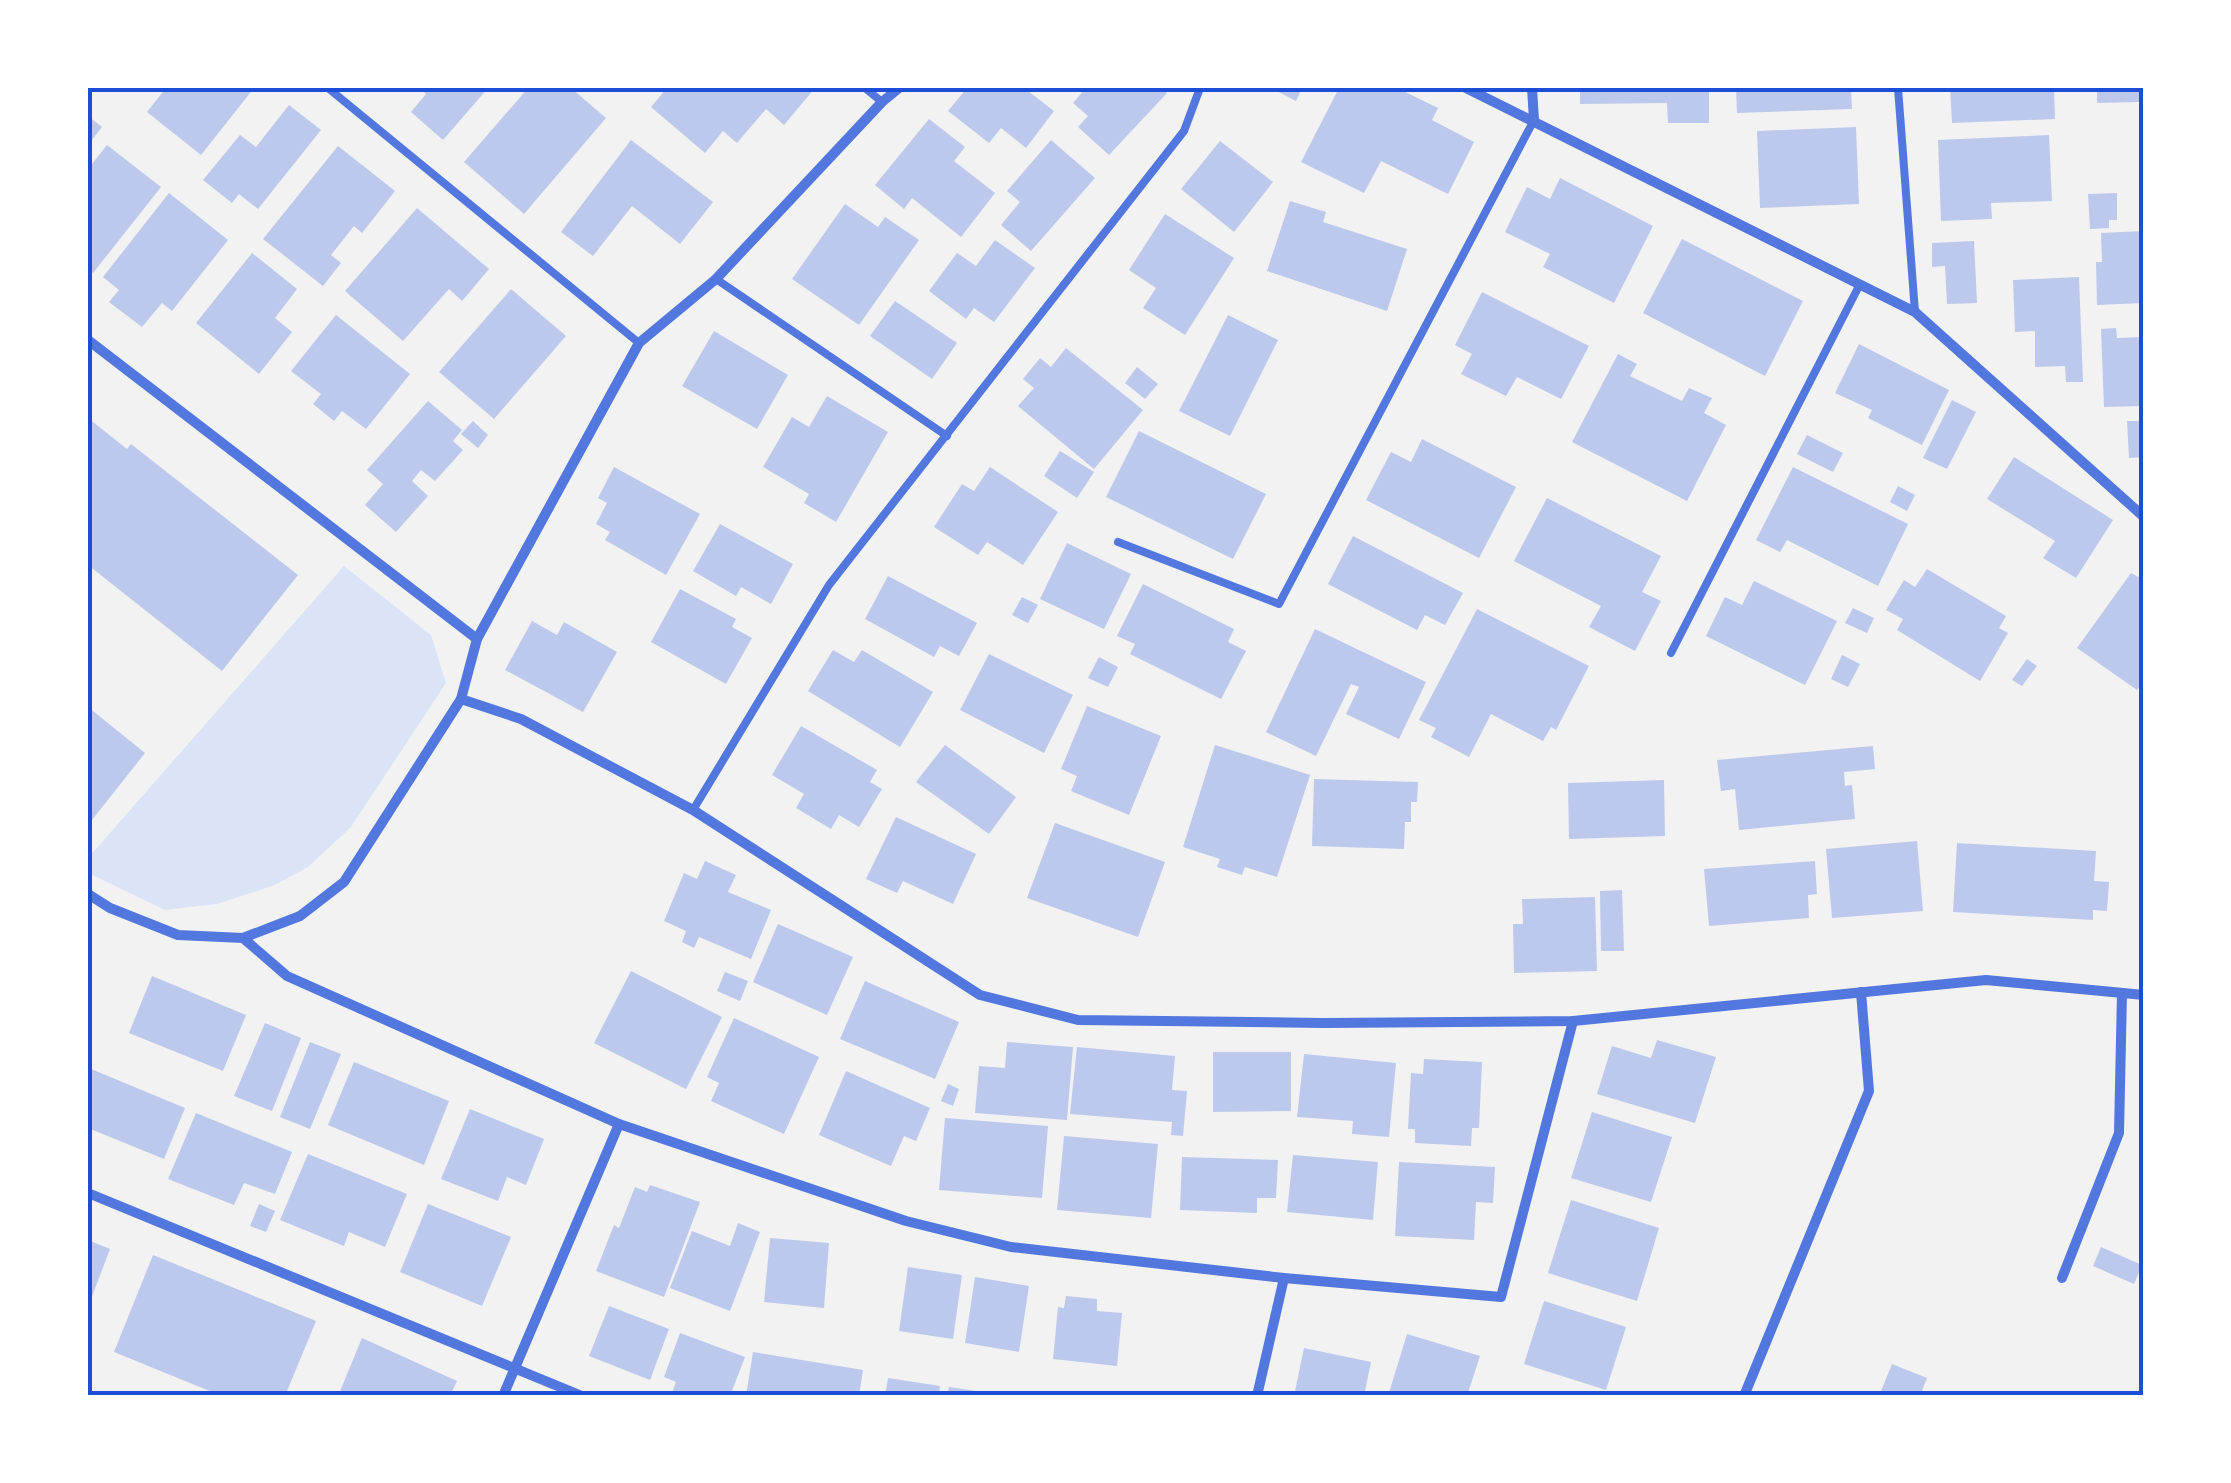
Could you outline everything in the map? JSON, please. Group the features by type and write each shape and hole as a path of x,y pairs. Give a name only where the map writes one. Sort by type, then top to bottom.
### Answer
{"street":[{"path":"88,894 110,908 178,935 242,938 300,916 344,882 461,699 477,639 638,343 716,279 899,88"},
{"path":"1466,88 1914,312 2144,517"},
{"path":"1532,88 1534,120"},
{"path":"88,340 477,639"},
{"path":"461,699 521,719 693,810 980,995 1078,1020 1573,1021 1986,980 2144,995"},
{"path":"242,938 287,976 619,1124 906,1221 1010,1247 1284,1278 1501,1297 1573,1021"},
{"path":"1744,1396 1869,1091 1861,992"},
{"path":"2062,1278 2119,1133 2122,993"},
{"path":"503,1396 619,1124"},
{"path":"88,1193 582,1396"},
{"path":"1257,1396 1284,1278"}],"lane":[{"path":"328,88 638,343"},
{"path":"865,88 882,102"},
{"path":"693,810 830,585 1184,131 1200,88"},
{"path":"1898,88 1914,312"},
{"path":"1118,542 1278,604 1534,120"},
{"path":"716,279 947,436"},
{"path":"1671,653 1860,284"}],"shaded area":[{"path":"344,566 431,635 446,683 351,827 308,867 275,885 217,904 165,910 88,873 88,858"}],"building":[{"path":"166,88 254,88 201,155 147,112"},
{"path":"420,88 488,88 443,140 411,112 426,94"},
{"path":"528,88 571,88 606,118 524,214 464,162"},
{"path":"667,88 815,88 784,125 766,109 737,143 723,131 705,153 651,107"},
{"path":"967,88 1024,88 1054,111 1026,148 1001,128 989,143 948,111"},
{"path":"1086,88 1161,88 1167,93 1109,155 1078,127 1088,116 1073,103"},
{"path":"1271,88 1302,88 1296,101"},
{"path":"1339,88 1397,88 1438,108 1432,120 1474,142 1448,194 1381,161 1364,193 1301,162"},
{"path":"1580,88 1709,88 1709,123 1668,123 1667,103 1580,104"},
{"path":"1736,88 1851,88 1852,109 1737,113"},
{"path":"1950,88 2054,88 2055,119 1952,123"},
{"path":"2097,88 2144,88 2144,113 2139,113 2139,102 2097,103"},
{"path":"289,105 321,130 258,209 239,194 232,203 203,180 240,135 256,147"},
{"path":"88,116 102,127 88,145"},
{"path":"929,119 965,147 954,161 995,193 961,237 912,198 904,209 875,185"},
{"path":"1856,127 1859,204 1760,208 1757,131"},
{"path":"2049,135 2052,201 1991,203 1992,219 1941,221 1938,140"},
{"path":"631,140 713,202 680,244 632,206 593,256 561,232"},
{"path":"1051,140 1095,178 1031,251 1001,225 1020,202 1007,191"},
{"path":"1220,141 1273,182 1234,232 1181,189"},
{"path":"107,145 161,187 93,273 88,269 88,169"},
{"path":"338,146 395,191 362,233 354,226 331,255 341,263 323,286 263,239"},
{"path":"1560,178 1653,226 1614,303 1543,267 1550,254 1505,232 1527,187 1550,199"},
{"path":"169,193 228,240 172,311 162,303 142,327 109,302 119,290 103,277"},
{"path":"2117,193 2117,220 2109,220 2109,228 2090,229 2088,194"},
{"path":"1290,201 1326,212 1323,222 1407,249 1387,311 1267,271"},
{"path":"845,204 878,227 885,217 919,240 859,325 792,279"},
{"path":"417,208 489,269 462,301 449,289 403,341 345,291"},
{"path":"1165,214 1234,258 1185,335 1143,308 1156,288 1129,270"},
{"path":"2144,231 2144,303 2097,305 2096,262 2102,262 2101,233"},
{"path":"1682,239 1803,301 1765,376 1643,313"},
{"path":"995,240 1035,268 994,322 974,308 966,319 929,291 957,253 976,266"},
{"path":"1974,241 1977,303 1947,304 1945,266 1932,267 1932,243"},
{"path":"252,253 297,289 275,318 292,332 259,374 196,323"},
{"path":"2079,277 2083,382 2066,382 2065,366 2035,367 2035,331 2015,332 2013,280"},
{"path":"511,289 566,336 494,419 439,372"},
{"path":"1482,292 1589,346 1561,399 1517,377 1506,396 1461,374 1472,354 1455,345"},
{"path":"895,301 957,343 932,379 870,336"},
{"path":"336,315 410,374 366,429 342,411 334,421 313,404 321,394 291,371"},
{"path":"1228,315 1278,340 1230,436 1179,411"},
{"path":"2116,328 2117,338 2144,337 2144,406 2104,407 2101,329"},
{"path":"714,331 788,375 757,429 682,386"},
{"path":"1859,344 1949,390 1922,445 1868,418 1872,410 1835,393"},
{"path":"1066,348 1143,410 1094,469 1018,406 1034,388 1023,379 1040,358 1051,367"},
{"path":"1618,354 1637,364 1630,376 1682,401 1689,388 1712,398 1704,413 1726,425 1687,501 1572,442"},
{"path":"1137,367 1158,384 1145,399 1125,383"},
{"path":"827,396 888,432 836,522 804,503 809,494 763,467 792,417 809,427"},
{"path":"1952,400 1976,412 1947,469 1923,458"},
{"path":"428,401 462,430 453,441 463,450 435,481 421,470 412,481 428,496 396,532 365,505 383,484 367,470"},
{"path":"88,418 127,449 131,444 298,575 222,671 88,565"},
{"path":"473,421 488,435 478,448 461,434"},
{"path":"2127,421 2144,421 2144,457 2129,458"},
{"path":"1139,431 1266,494 1233,559 1106,497"},
{"path":"1807,435 1843,453 1833,472 1797,454"},
{"path":"1422,439 1516,487 1479,558 1366,500 1391,452 1411,462"},
{"path":"1060,451 1094,472 1077,498 1044,476"},
{"path":"2014,457 2113,520 2076,578 2043,558 2055,541 1987,499"},
{"path":"614,467 700,514 666,575 605,540 610,532 596,524 607,503 598,498"},
{"path":"990,467 1058,512 1023,565 987,542 978,555 934,527 962,484 974,491"},
{"path":"1793,467 1908,524 1878,586 1787,540 1780,552 1756,540"},
{"path":"1898,486 1915,495 1907,511 1890,502"},
{"path":"1547,498 1661,556 1642,592 1661,601 1635,651 1589,627 1601,606 1514,561"},
{"path":"720,524 793,564 771,604 741,587 736,596 693,571"},
{"path":"1353,536 1463,593 1445,625 1425,615 1417,630 1328,584"},
{"path":"1067,543 1131,574 1104,629 1040,599"},
{"path":"1927,569 2006,616 1999,628 2008,633 1980,681 1897,630 1903,619 1886,610 1904,580 1915,587"},
{"path":"2144,569 2144,681 2137,690 2077,648 2131,573 2138,577"},
{"path":"888,576 977,623 959,656 940,646 934,657 865,619"},
{"path":"1754,581 1837,621 1805,685 1706,636 1725,597 1742,605"},
{"path":"1143,584 1234,629 1228,642 1246,651 1221,699 1130,654 1135,644 1117,636"},
{"path":"680,589 736,619 732,627 752,638 726,684 651,642"},
{"path":"1022,597 1038,605 1028,623 1012,615"},
{"path":"1853,608 1874,618 1867,633 1845,623"},
{"path":"1477,609 1589,666 1556,730 1551,727 1543,741 1491,714 1469,757 1431,737 1436,728 1419,720"},
{"path":"532,621 557,635 564,622 617,652 583,712 505,670"},
{"path":"1315,629 1426,682 1399,739 1346,714 1359,687 1351,684 1316,756 1266,732"},
{"path":"833,650 854,662 862,650 933,692 900,747 808,691"},
{"path":"989,654 1073,695 1044,753 960,710"},
{"path":"1842,655 1860,664 1848,687 1831,679"},
{"path":"1099,657 1118,667 1108,687 1088,678"},
{"path":"2027,659 2037,666 2022,686 2012,680"},
{"path":"1087,706 1161,736 1129,815 1071,791 1077,776 1061,769"},
{"path":"88,707 145,753 88,825"},
{"path":"801,726 877,770 870,782 882,789 859,827 839,815 831,829 796,808 804,794 772,775"},
{"path":"945,745 1016,797 989,834 916,782"},
{"path":"1215,745 1310,775 1277,877 1245,867 1242,875 1217,867 1220,859 1183,847"},
{"path":"1873,746 1875,769 1844,772 1845,786 1852,785 1855,819 1739,830 1735,789 1721,791 1717,760"},
{"path":"1314,779 1418,782 1417,802 1411,802 1411,822 1405,822 1404,849 1312,846"},
{"path":"1664,780 1665,836 1569,839 1568,783"},
{"path":"896,817 976,854 953,904 903,881 897,893 866,879"},
{"path":"1055,823 1165,862 1138,937 1027,898"},
{"path":"1917,841 1923,911 1832,918 1826,849"},
{"path":"1957,843 2096,851 2094,881 2109,882 2107,911 2093,910 2093,920 1953,912"},
{"path":"705,861 736,875 728,892 771,910 751,959 699,937 694,948 682,942 686,931 664,921 684,873 697,879"},
{"path":"1815,861 1817,894 1808,895 1809,918 1709,926 1704,869"},
{"path":"1622,890 1624,951 1601,951 1600,891"},
{"path":"1595,897 1597,971 1514,973 1513,924 1523,924 1522,899"},
{"path":"778,924 853,957 827,1015 753,982"},
{"path":"631,971 722,1017 686,1089 594,1043"},
{"path":"725,972 748,981 740,1001 717,991"},
{"path":"152,976 246,1015 223,1071 129,1033"},
{"path":"865,981 959,1022 935,1079 840,1039"},
{"path":"734,1018 819,1057 784,1134 711,1101 719,1083 707,1077"},
{"path":"265,1023 301,1038 272,1111 234,1096"},
{"path":"1657,1040 1716,1057 1695,1123 1597,1094 1612,1046 1651,1058"},
{"path":"310,1042 341,1054 310,1129 280,1117"},
{"path":"1007,1042 1073,1047 1067,1120 975,1113 979,1066 1005,1068"},
{"path":"1077,1047 1175,1056 1172,1090 1187,1091 1183,1136 1171,1135 1172,1122 1070,1114"},
{"path":"1213,1052 1291,1052 1291,1111 1213,1112"},
{"path":"1304,1054 1396,1063 1389,1137 1352,1134 1353,1121 1297,1117"},
{"path":"1424,1059 1482,1062 1479,1128 1472,1128 1471,1146 1415,1143 1415,1129 1408,1129 1411,1073 1423,1074"},
{"path":"354,1062 449,1101 424,1165 328,1125"},
{"path":"91,1069 185,1108 164,1159 88,1128"},
{"path":"846,1071 930,1108 916,1141 904,1136 891,1166 819,1135"},
{"path":"948,1084 959,1089 953,1106 941,1101"},
{"path":"470,1109 544,1139 526,1185 507,1177 498,1201 441,1179"},
{"path":"1592,1112 1672,1137 1651,1202 1571,1178"},
{"path":"196,1113 292,1152 275,1194 244,1183 234,1205 168,1179"},
{"path":"945,1118 1048,1126 1042,1198 939,1190"},
{"path":"1064,1136 1158,1144 1151,1218 1057,1210"},
{"path":"308,1154 407,1194 385,1247 349,1232 344,1246 280,1220"},
{"path":"1293,1155 1378,1162 1373,1220 1287,1212"},
{"path":"1182,1157 1278,1160 1276,1198 1257,1198 1257,1213 1180,1210"},
{"path":"1399,1162 1495,1167 1493,1203 1476,1202 1474,1240 1395,1236"},
{"path":"650,1185 700,1202 664,1297 596,1271 614,1225 619,1228 635,1187 647,1192"},
{"path":"1571,1200 1659,1228 1637,1301 1548,1273"},
{"path":"259,1204 275,1211 266,1232 250,1226"},
{"path":"428,1204 511,1237 482,1306 400,1272"},
{"path":"738,1223 760,1232 730,1311 670,1288 692,1231 730,1246"},
{"path":"770,1238 829,1243 824,1308 764,1302"},
{"path":"88,1240 110,1249 88,1307"},
{"path":"2101,1247 2142,1265 2134,1284 2093,1266"},
{"path":"153,1255 316,1321 285,1396 222,1396 114,1352"},
{"path":"908,1267 962,1275 953,1339 899,1331"},
{"path":"975,1277 1029,1286 1019,1352 965,1343"},
{"path":"1066,1296 1097,1299 1097,1311 1122,1313 1117,1366 1053,1359 1058,1307 1064,1308"},
{"path":"1544,1301 1626,1327 1606,1390 1524,1364"},
{"path":"609,1306 669,1329 650,1380 589,1356"},
{"path":"680,1333 745,1357 730,1396 672,1393 676,1382 664,1377"},
{"path":"1407,1334 1480,1356 1467,1396 1388,1396"},
{"path":"362,1338 457,1381 450,1396 338,1396"},
{"path":"1304,1348 1371,1362 1364,1396 1294,1396"},
{"path":"753,1352 863,1370 859,1396 746,1396"},
{"path":"1892,1364 1927,1378 1920,1396 1879,1396"},
{"path":"888,1378 940,1386 939,1396 885,1396"},
{"path":"949,1387 991,1393 947,1396"}]}
